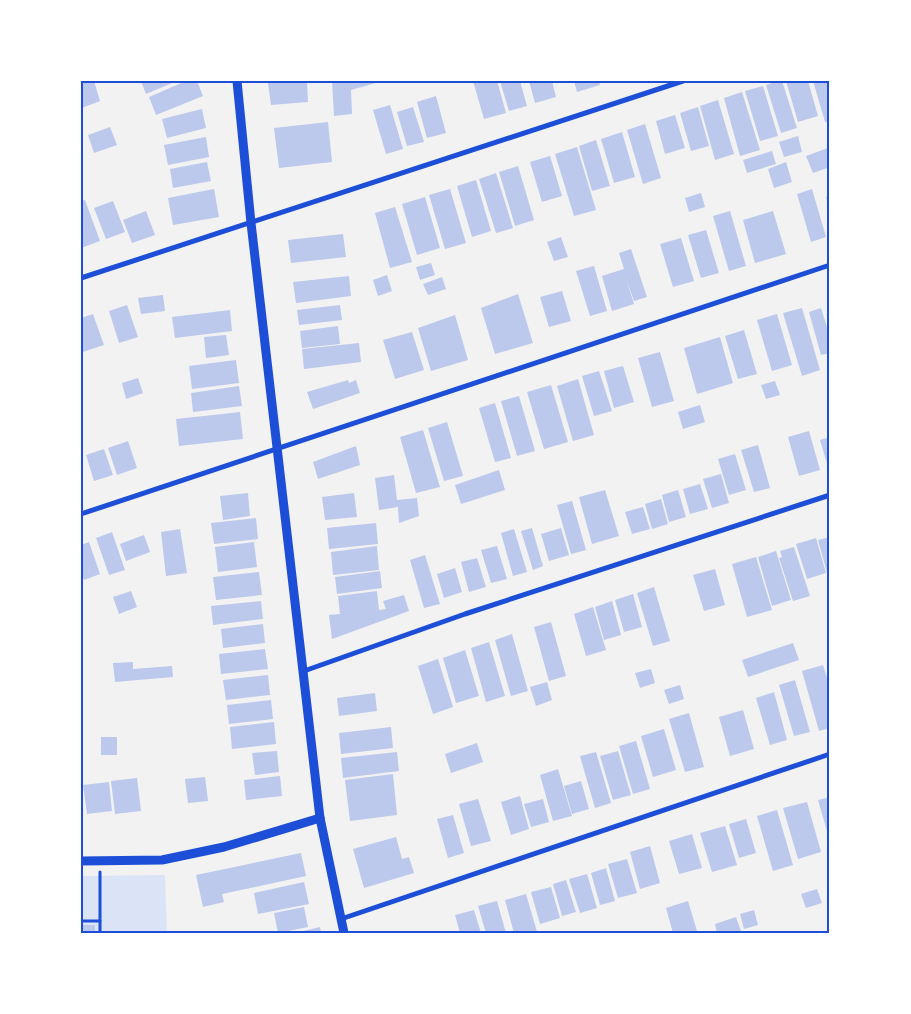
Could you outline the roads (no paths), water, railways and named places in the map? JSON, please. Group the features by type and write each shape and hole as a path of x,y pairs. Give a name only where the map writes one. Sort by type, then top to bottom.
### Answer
{"street":[{"path":"237,81 251,223 320,818 344,933"},
{"path":"81,278 251,223 396,173 683,81"},
{"path":"81,514 830,264"},
{"path":"304,671 465,614 830,496"},
{"path":"341,919 830,754"},
{"path":"81,861 162,860 224,847 320,818"}]}
